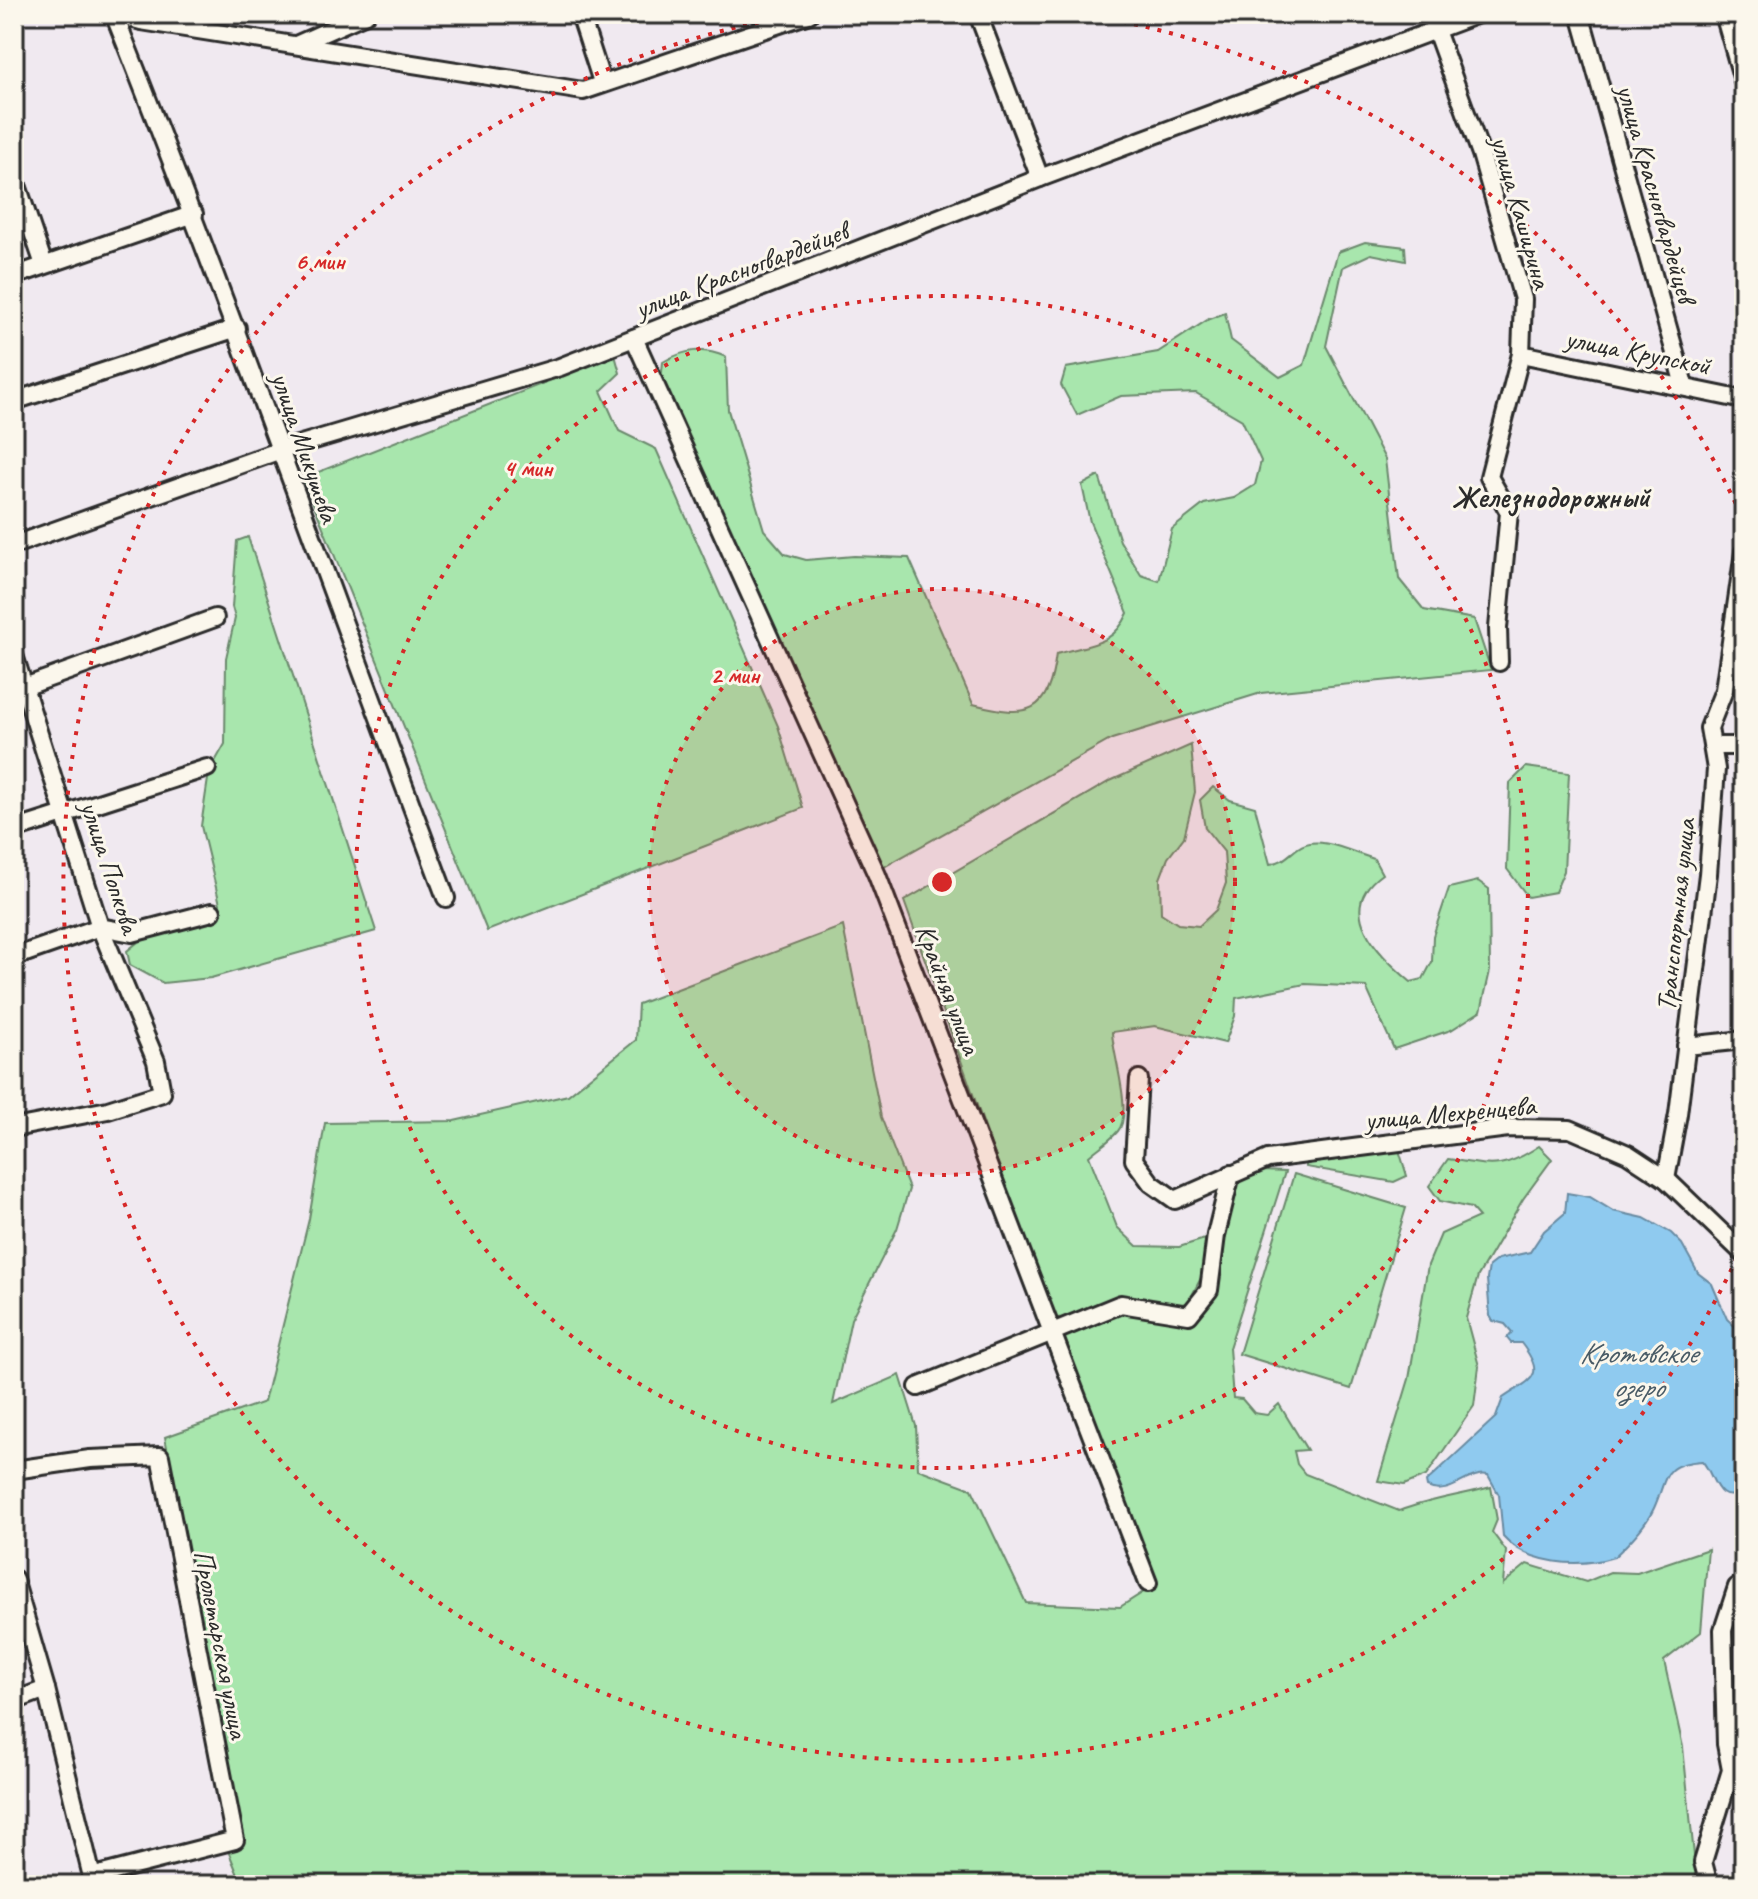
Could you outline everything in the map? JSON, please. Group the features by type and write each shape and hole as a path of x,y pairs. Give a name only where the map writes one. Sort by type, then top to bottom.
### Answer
{"street":[{"path":"115,14 162,18 556,89 583,91 809,14"},
{"name":"улица Микушева","path":"115,14 237,328 308,531 446,898"},
{"path":"297,44 366,14"},
{"path":"580,14 602,82"},
{"path":"978,14 1040,178"},
{"name":"улица Красногвардейцев","path":"14,545 281,450 560,367 1432,21 1478,14"},
{"name":"улица Красногвардейцев","path":"1580,14 1684,385"},
{"path":"1724,14 1744,84"},
{"name":"улица Каширина","path":"1432,21 1481,154 1523,299 1521,354 1489,477 1509,512 1498,628 1499,662"},
{"path":"14,176 44,265"},
{"path":"14,276 194,214"},
{"path":"14,401 237,328"},
{"name":"Крайняя улица","path":"634,338 877,875 1148,1583"},
{"name":"улица Крупской","path":"1521,354 1684,385 1744,400"},
{"name":"Транспортная улица","path":"1666,1179 1708,874 1716,769 1709,728 1724,690 1744,552"},
{"path":"19,688 215,618"},
{"name":"улица Попкова","path":"14,655 19,688 67,813 100,927 156,1061 162,1093 108,1110 14,1128"},
{"path":"1714,746 1744,746"},
{"path":"14,830 207,768"},
{"path":"14,957 100,927 132,933 212,912"},
{"path":"1686,1046 1744,1040"},
{"name":"улица Мехренцева","path":"1139,1079 1134,1160 1151,1183 1175,1200 1268,1159 1508,1128 1570,1129 1628,1154 1666,1179"},
{"path":"918,1387 1121,1304 1189,1315 1209,1290 1216,1235 1231,1174"},
{"path":"1666,1179 1744,1254"},
{"name":"Пролетарская улица","path":"14,1470 90,1459 160,1456 235,1840 93,1881 46,1689 14,1579"},
{"path":"1709,1885 1703,1862 1738,1769 1726,1744 1723,1630 1737,1587"},
{"path":"14,1701 46,1689"}],"green space":[{"path":"1365,242 1405,247 1406,261 1371,254 1343,267 1326,346 1385,459 1399,579 1424,610 1474,619 1491,670 1261,693 1112,739 882,868 661,381 663,362 694,351 726,357 728,410 764,530 785,554 806,560 854,556 909,558 973,704 1008,711 1022,710 1032,707 1048,690 1056,654 1107,638 1122,624 1128,613 1090,522 1082,485 1099,476 1120,541 1141,575 1159,581 1172,529 1204,504 1234,498 1255,485 1261,461 1242,420 1196,393 1121,396 1077,415 1061,385 1066,368 1158,352 1209,319 1225,313 1231,340 1280,377 1304,365 1338,252"},
{"path":"615,355 620,373 601,391 619,431 656,449 778,726 803,808 487,931 303,478"},
{"path":"248,537 376,931 211,978 163,983 130,965 127,951 138,942 215,915 220,904 201,826 209,772 225,744 226,658 235,618 232,607 237,541"},
{"path":"1191,745 1195,792 1184,837 1168,858 1160,879 1161,913 1178,924 1199,926 1216,910 1226,883 1224,852 1205,828 1200,800 1213,787 1230,800 1255,807 1270,864 1283,860 1306,844 1315,843 1325,843 1374,859 1382,874 1368,888 1361,902 1361,917 1375,946 1411,982 1423,979 1432,962 1433,936 1449,888 1478,881 1489,889 1490,971 1481,1011 1451,1030 1394,1049 1366,987 1305,984 1236,998 1235,1016 1225,1043 1155,1026 1112,1032 1123,1098 1122,1123 1115,1135 1089,1156 1117,1227 1137,1246 1179,1247 1205,1239 1203,1274 1188,1303 1170,1306 1121,1295 1054,1321 904,901 1110,781"},
{"path":"1526,767 1569,773 1564,871 1555,892 1528,897 1507,869 1510,783"},
{"path":"843,926 881,1117 909,1189 897,1229 851,1319 833,1404 900,1375 916,1426 918,1469 972,1489 1026,1603 1120,1607 1156,1584 1059,1337 1122,1311 1192,1321 1239,1180 1260,1171 1285,1172 1229,1348 1233,1398 1242,1399 1254,1413 1267,1415 1279,1404 1307,1450 1294,1451 1297,1464 1305,1474 1399,1511 1491,1487 1497,1520 1492,1532 1506,1551 1503,1584 1527,1564 1586,1582 1610,1572 1637,1573 1708,1549 1701,1632 1664,1661 1683,1747 1697,1885 242,1885 227,1848 240,1838 165,1437 264,1402 309,1219 325,1123 454,1121 568,1095 636,1040 638,1004"},
{"path":"1539,1146 1552,1159 1523,1199 1478,1276 1466,1318 1479,1366 1474,1406 1426,1476 1404,1485 1378,1481 1409,1379 1428,1265 1441,1234 1479,1217 1471,1208 1440,1201 1429,1186 1448,1159 1505,1163"},
{"path":"1399,1150 1407,1176 1394,1182 1306,1167 1306,1159"},
{"path":"1294,1174 1406,1208 1351,1389 1239,1354"}],"water":[{"name":"Кротовское озеро","path":"1567,1193 1590,1197 1613,1211 1644,1218 1671,1233 1682,1244 1698,1273 1712,1284 1727,1319 1744,1335 1744,1491 1734,1495 1721,1492 1702,1461 1679,1465 1668,1474 1651,1515 1642,1528 1614,1557 1570,1563 1526,1553 1503,1536 1499,1495 1488,1475 1473,1477 1444,1489 1427,1487 1426,1482 1496,1417 1503,1398 1532,1376 1533,1364 1521,1343 1511,1343 1507,1338 1512,1332 1490,1316 1489,1266 1498,1259 1530,1252 1544,1231 1565,1213"}],"district":[{"name":"Железнодорожный","path":"1551,497"}]}
